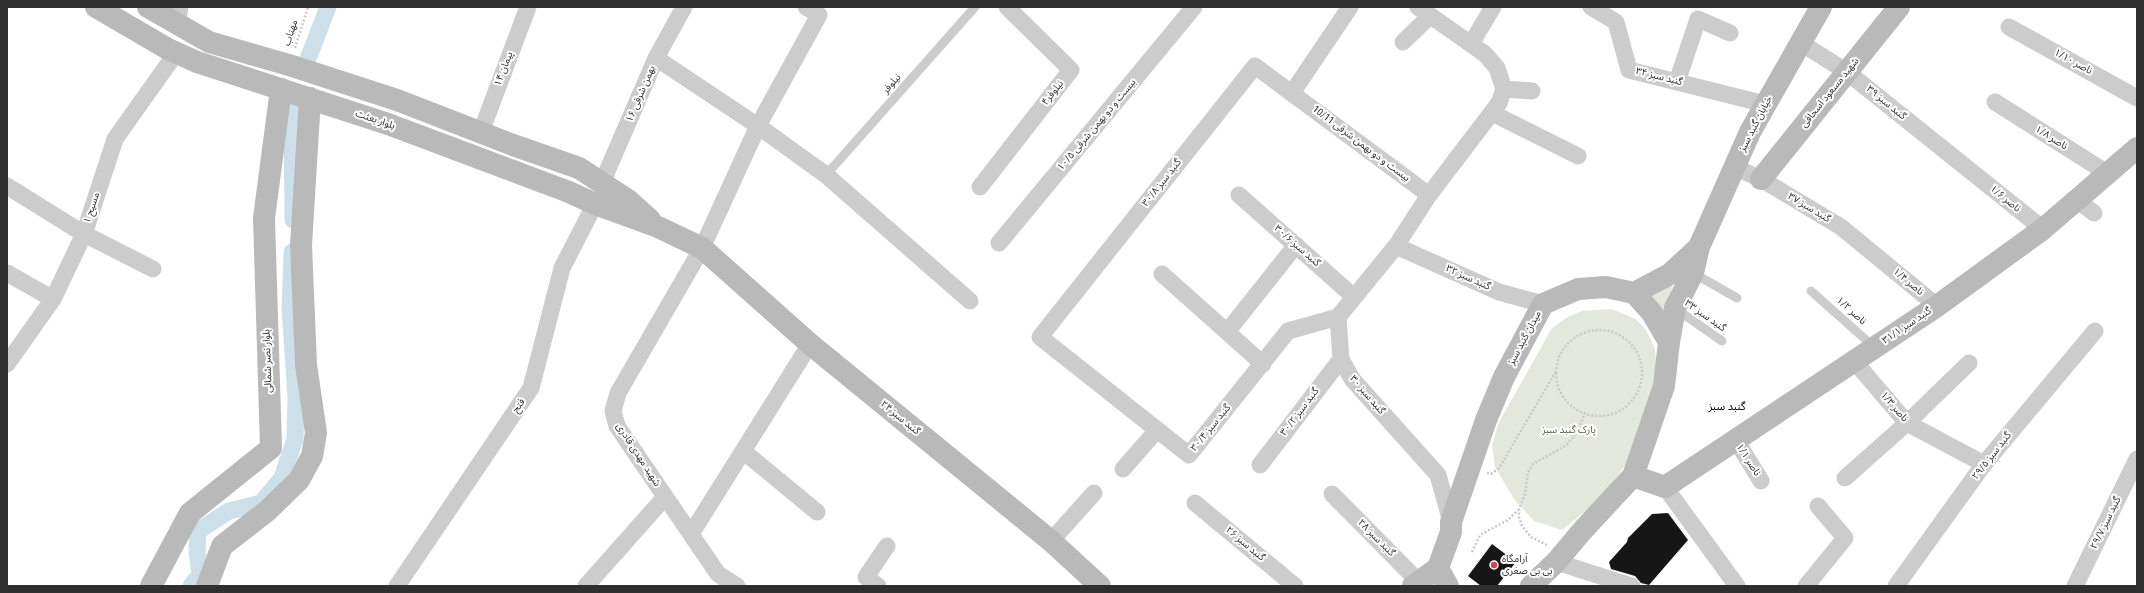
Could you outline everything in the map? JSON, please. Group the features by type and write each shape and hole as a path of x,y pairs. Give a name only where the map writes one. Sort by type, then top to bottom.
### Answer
{"street":[{"name":"بلوار بعثت","path":"96,7 176,53 197,62 388,124 658,227 702,248"},
{"name":"بلوار بعثت","path":"148,7 178,16 209,42 289,65 397,100 513,145 579,168 628,200 658,227"},
{"name":"پیمان ۱۴","path":"481,132 528,7"},
{"name":"بهمن شرقی ۱۶","path":"602,183 656,58 684,7"},
{"name":"شهید مهدی قادری","path":"737,586 718,574 617,426 613,411 618,393 702,248 758,126 819,15 806,7"},
{"name":"نیلوفر۴","path":"980,187 1071,70 1007,7"},
{"name":"بیست و دو بهمن شرقی ۱۰/۵","path":"999,243 1194,7"},
{"path":"1292,93 1350,7"},
{"path":"1471,44 1493,7"},
{"name":"گنبد سبز ۳۴","path":"1591,7 1616,22 1629,70 1765,104"},
{"name":"خیابان گنبد سبز","path":"1669,342 1675,308 1693,273 1699,246 1734,167 1765,104 1822,7"},
{"name":"شهید مسعود اسحاقی","path":"1761,179 1899,7"},
{"path":"1338,317 1396,246 1429,194 1500,103 1504,89 1503,80 1497,68 1485,54 1424,12 1403,42"},
{"path":"1677,82 1698,19 1730,33"},
{"name":"ناصر ۱/۱۰","path":"2009,27 2137,98"},
{"name":"گنبد سبز ۳۹","path":"1801,43 1847,72 1968,169"},
{"name":"مسیح ۱","path":"7,364 53,299 84,234 115,139 176,53"},
{"path":"656,58 758,126 826,175 970,301"},
{"name":"گنبد سبز ۳۰/۸","path":"1040,337 1255,66 1292,93"},
{"name":"بلوار نصر شمالی","path":"151,586 190,513 271,448 264,218 281,89"},
{"path":"1504,89 1532,91"},
{"name":"بیست و دو بهمن شرقی 10/11","path":"1292,93 1429,194"},
{"path":"207,586 222,546 267,511 299,480 312,456 316,433 306,365 301,245 310,98"},
{"name":"ناصر ۱/۸","path":"1995,102 2107,173"},
{"path":"1492,113 1578,156"},
{"name":"گنبد سبز ۳۱/۱","path":"1665,487 1855,362 1937,306 2043,230 2137,148"},
{"name":"گنبد سبز ۳۷","path":"1734,167 1761,179 1841,227 1878,257"},
{"name":"ناصر ۱/۶","path":"1968,169 2043,230"},
{"path":"7,186 84,234 153,269"},
{"name":"گنبد سبز ۳۰/۶","path":"1239,195 1354,297"},
{"path":"2077,200 2094,213"},
{"name":"فتح","path":"397,586 531,388 562,268 595,204"},
{"path":"1227,332 1296,245"},
{"name":"گنبد سبز ۳۲","path":"1396,246 1498,292 1542,304"},
{"name":"خیابان گنبد سبز","path":"1634,293 1670,274 1699,246"},
{"name":"گنبد سبز ۲۴","path":"702,248 810,344 1051,540 1100,586"},
{"name":"ناصر ۱/۴","path":"1878,257 1937,306"},
{"path":"7,273 53,299"},
{"path":"1162,274 1263,364"},
{"name":"میدان گنبد سبز","path":"1443,577 1451,532 1451,522 1486,420 1504,377 1542,304 1578,289 1606,287 1634,293"},
{"path":"1531,586 1560,557 1633,476 1664,386 1669,342 1652,313 1634,293"},
{"name":"گنبد سبز ۳۰/۴","path":"1040,337 1189,455 1288,331 1338,317"},
{"name":"گنبد سبز ۳۰","path":"1338,317 1341,359 1352,379 1438,475 1451,522"},
{"name":"گنبد سبز ۲۹/۵","path":"1896,586 1984,464 2095,331"},
{"path":"691,534 810,344"},
{"name":"گنبد سبز ۳۰/۲","path":"1260,465 1341,359"},
{"name":"ناصر ۱/۳","path":"1855,362 1907,423 1984,464"},
{"path":"1845,478 1907,423 1970,363"},
{"path":"1123,469 1157,430"},
{"name":"ناصر ۱/۱","path":"1736,440 1761,481"},
{"path":"743,451 817,512"},
{"name":"گنبد سبز ۲۹/۷","path":"2075,586 2137,459"},
{"path":"1633,476 1665,487 1737,586"},
{"path":"1051,540 1094,493"},
{"name":"گنبد سبز ۲۸","path":"1332,494 1416,584"},
{"path":"586,586 665,496"},
{"name":"گنبد سبز ۲۶","path":"1194,503 1294,586"},
{"path":"1806,586 1845,538 1818,506"},
{"path":"878,586 866,576 887,546"},
{"path":"1560,557 1632,586"},
{"path":"1416,584 1443,577"}],"lane":[{"name":"نیلوفر","path":"826,175 974,7"},
{"path":"1693,273 1737,298"},
{"name":"ناصر ۱/۲","path":"1811,291 1875,348"},
{"name":"گنبد سبز ۳۳","path":"1675,308 1722,341"}],"path":[{"name":"مهتاب","path":"289,65 308,7"},
{"path":"1592,330 1607,330 1621,335 1632,344 1640,357 1643,372 1641,387 1634,400 1622,410 1608,415 1593,416 1585,413 1569,404 1562,395 1557,384 1556,372 1558,358 1566,344 1578,335 1592,330"},
{"path":"1470,468 1491,474 1499,468 1556,372"},
{"path":"1472,552 1480,535 1508,520 1519,510 1525,494 1528,472 1533,464 1565,446 1576,434 1585,413"},
{"path":"1519,510 1522,526 1531,537 1560,557"}],"green space":[{"path":"1673,284 1666,315 1641,296"},
{"name":"پارک گنبد سبز","path":"1612,309 1636,319 1646,330 1655,349 1657,377 1627,463 1595,503 1562,530 1534,521 1514,499 1495,467 1492,446 1498,424 1552,328 1566,318 1582,311"}],"building":[{"path":"1668,513 1688,540 1649,585 1641,583 1635,576 1611,569 1609,562 1627,542 1628,538 1652,514"},
{"name":"آرامگاه بی بی صغری","path":"1492,544 1516,562 1497,586 1481,586 1468,576"}],"waterway":[{"path":"308,59 328,7"},
{"path":"293,220 292,125 297,94"},
{"path":"191,586 200,574 197,551 198,531 229,511 261,503 282,478 295,439 296,397 290,308 292,252"}],"place":[{"name":"آرامگاه بی بی صغری","path":"1494,565"}],"district":[{"name":"گنبد سبز","path":"1727,407"}]}
